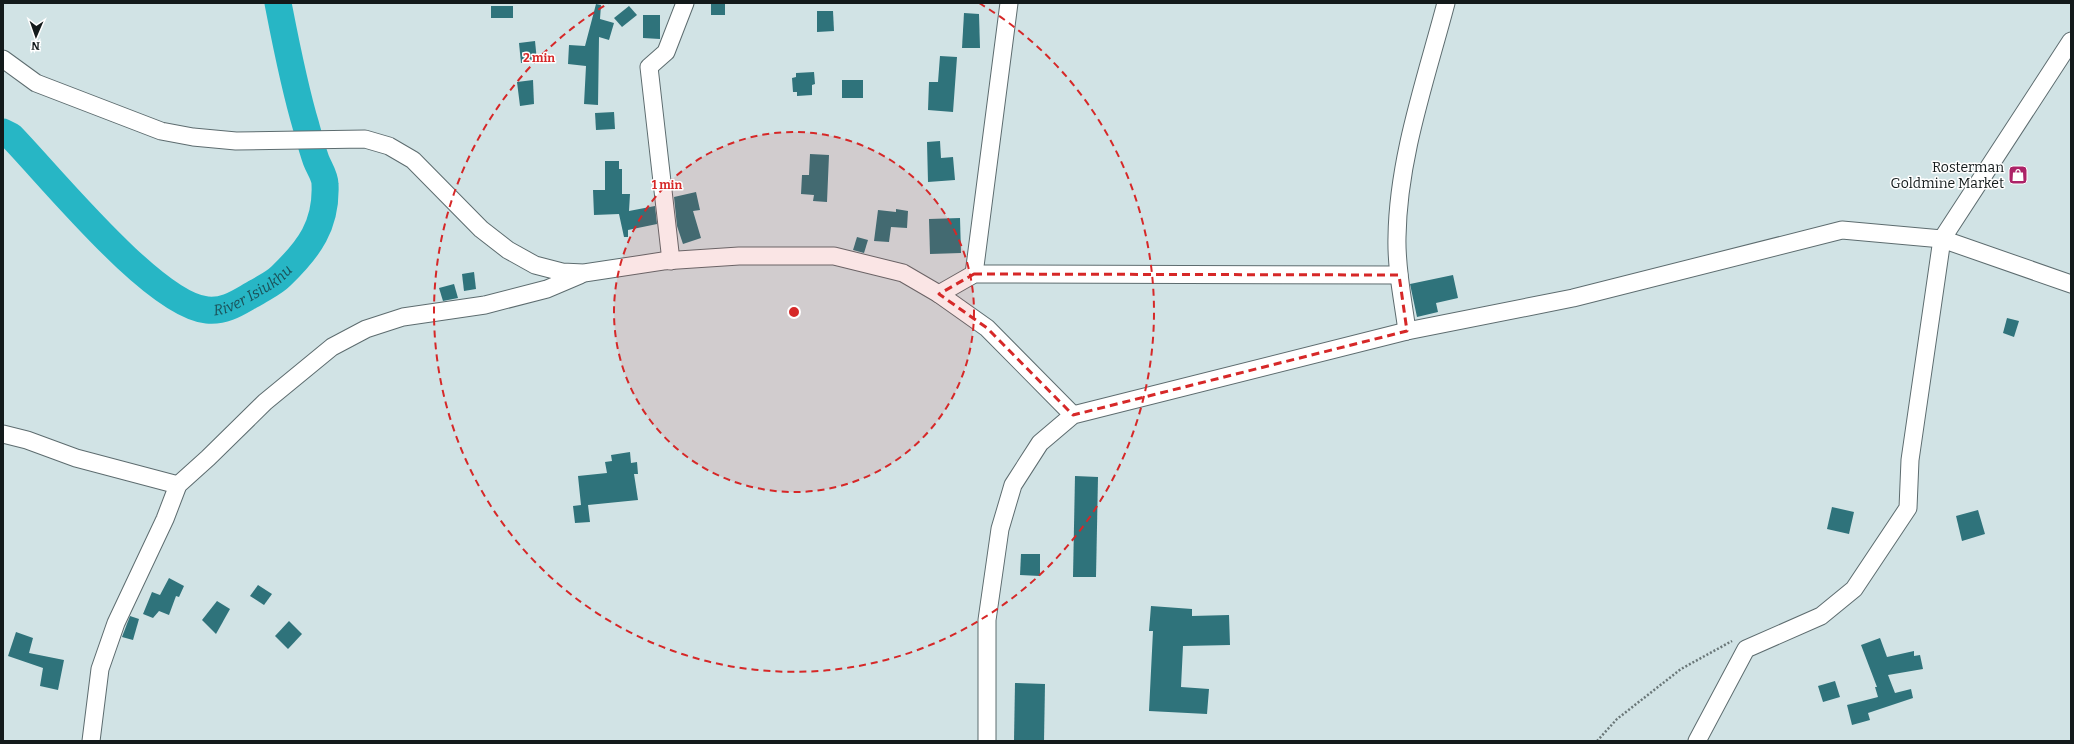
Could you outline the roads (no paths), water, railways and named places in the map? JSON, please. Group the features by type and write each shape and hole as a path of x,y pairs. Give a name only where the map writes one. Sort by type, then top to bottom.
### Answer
{"street":[{"path":"670,261 649,67 666,52 685,3"},
{"path":"974,274 1008,3"},
{"path":"1407,330 1399,275 1397,237 1401,190 1409,147 1446,3"},
{"path":"1697,741 1746,649 1821,616 1854,589 1908,508 1910,460 1942,238 2071,42"},
{"path":"3,59 36,83 161,131 194,137 229,140 337,138 365,139 389,146 413,160 481,229 508,250 535,264 562,272 584,273 670,261 738,256 834,256 904,273 939,294 987,328 1073,415"},
{"path":"987,741 986,620 1000,528 1013,485 1040,443 1073,415 1407,330 1573,298 1842,230 1942,238 2071,284"},
{"path":"91,741 100,670 116,623 165,518 178,485 265,402 332,347 366,329 403,317 485,305 547,288 584,273"},
{"path":"939,294 974,274 1399,275"},
{"path":"3,434 27,440 76,458 178,485"}],"waterway":[{"name":"River Isiukhu","path":"3,132 11,136 104,236 132,263 160,286 185,303 207,310 227,308 272,283 291,266 308,246 323,212 325,181 317,163 302,111 290,65 278,3"}],"place":[{"name":"Rosterman Goldmine Market","path":"2018,175"}]}
